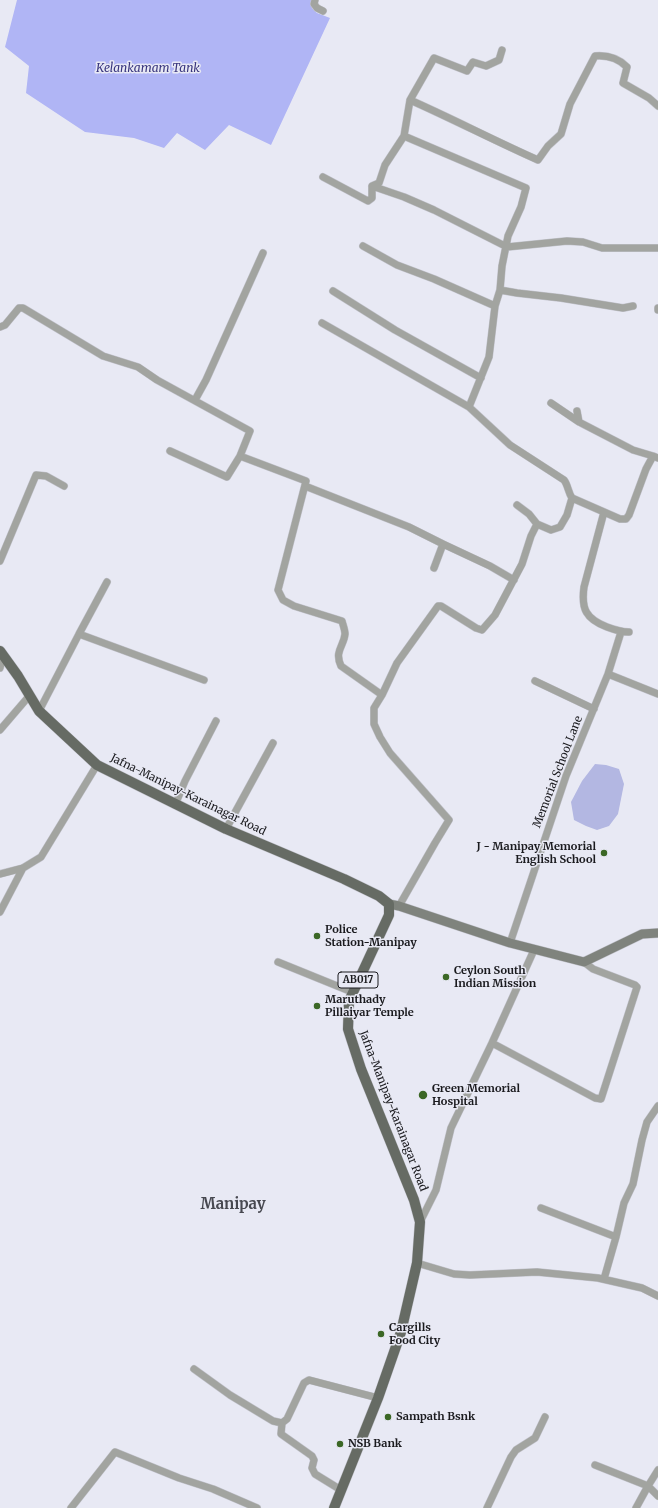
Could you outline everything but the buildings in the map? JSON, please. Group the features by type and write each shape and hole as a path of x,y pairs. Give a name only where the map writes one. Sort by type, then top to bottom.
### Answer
{"main road":[{"name":"Jafna-Manipay-Karainagar Road","path":"1,654 18,676 39,711 97,765 226,829 344,879 379,896 389,904 389,915 349,1001 348,1029 361,1069 414,1200 420,1222 417,1263 401,1332 378,1398 334,1508"}],"street":[{"path":"315,0 314,4 317,8 323,11"},
{"path":"372,186 379,183 385,165 404,136 410,100 434,58 467,71 473,62 486,66 499,60 502,50"},
{"path":"410,100 448,116 488,138 538,160 548,146 561,134 570,104 595,56 606,55 623,63 627,67 622,83 649,98 658,106"},
{"path":"404,136 526,188 521,207 508,236 502,266 500,290 495,306 489,357 469,406"},
{"path":"323,177 368,201 372,198 372,186"},
{"path":"372,186 404,197 507,247 568,241 583,242 602,248 658,248"},
{"path":"363,246 397,265 434,279 495,306"},
{"path":"195,400 206,380 263,253"},
{"path":"500,290 517,294 561,298 623,308 633,306"},
{"path":"333,291 395,330 481,378"},
{"path":"0,327 5,325 19,308 23,308 103,356 138,367 157,380 250,431 240,456 227,477 170,451"},
{"path":"322,324 469,406 510,446 564,480 568,487 568,492 572,498 620,520 626,519 629,515 646,469 656,457 632,450 579,422 551,403"},
{"path":"577,411 579,422"},
{"path":"240,456 306,481 278,590 283,600 294,606 342,621 345,634 338,660 341,666 382,695"},
{"path":"0,561 36,475 46,476 64,486"},
{"path":"305,486 409,527 490,566 514,580"},
{"path":"517,505 529,514 537,524 550,530 560,527 567,514 572,498"},
{"name":"Memorial School Lane","path":"510,944 566,776 625,632 596,623 589,617 584,606 584,587 604,512"},
{"path":"400,906 449,820 390,754 380,738 374,724 374,708 382,695 397,663 438,606 441,606 476,628 482,630 495,615 514,580 522,564 531,536 537,524"},
{"path":"434,568 443,544"},
{"path":"39,711 78,634 107,582"},
{"path":"78,634 204,680"},
{"path":"0,668 1,654"},
{"path":"608,674 658,694"},
{"path":"535,681 594,709"},
{"path":"0,730 30,695"},
{"path":"176,805 185,781 216,721"},
{"path":"226,829 273,743"},
{"path":"0,874 23,868 41,857 97,765"},
{"path":"0,912 23,868"},
{"path":"389,904 400,906 510,944 584,962 592,969 637,987 601,1099 595,1098 492,1043"},
{"path":"584,962 642,934 658,933"},
{"path":"420,1222 436,1190 451,1128 492,1043 534,950"},
{"path":"278,962 352,992"},
{"path":"604,1279 624,1203 633,1184 647,1122 658,1106"},
{"path":"541,1208 616,1237"},
{"path":"417,1263 454,1274 470,1276 537,1272 604,1279 642,1288 658,1296"},
{"path":"194,1369 254,1410 273,1421 282,1423"},
{"path":"341,1490 315,1474 312,1468 314,1460 312,1456 281,1434 282,1423 287,1419 304,1383 309,1380 378,1398"},
{"path":"487,1508 511,1457 516,1450 535,1438 545,1417"},
{"path":"71,1508 115,1452 179,1478 213,1489 257,1508"},
{"path":"595,1465 648,1486 658,1496"},
{"path":"636,1508 658,1470"}],"shaded area":[{"path":"595,764 606,765 619,769 624,784 618,814 609,826 597,830 574,820 571,802 582,781"}],"water":[{"name":"Kelankamam Tank","path":"17,0 311,0 312,8 317,13 330,18 271,145 229,125 205,150 177,133 164,148 134,138 85,132 26,93 29,66 5,47"}],"place":[{"name":"J - Manipay Memorial English School","path":"604,853"},
{"name":"Police Station-Manipay","path":"317,936"},
{"name":"Ceylon South Indian Mission","path":"446,977"},
{"name":"Maruthady Pillaiyar Temple","path":"317,1006"},
{"name":"Green Memorial Hospital","path":"423,1095"},
{"name":"Cargills Food City","path":"381,1334"},
{"name":"Sampath Bsnk","path":"388,1417"},
{"name":"NSB Bank","path":"340,1444"}],"district":[{"name":"Manipay","path":"233,1205"}]}
